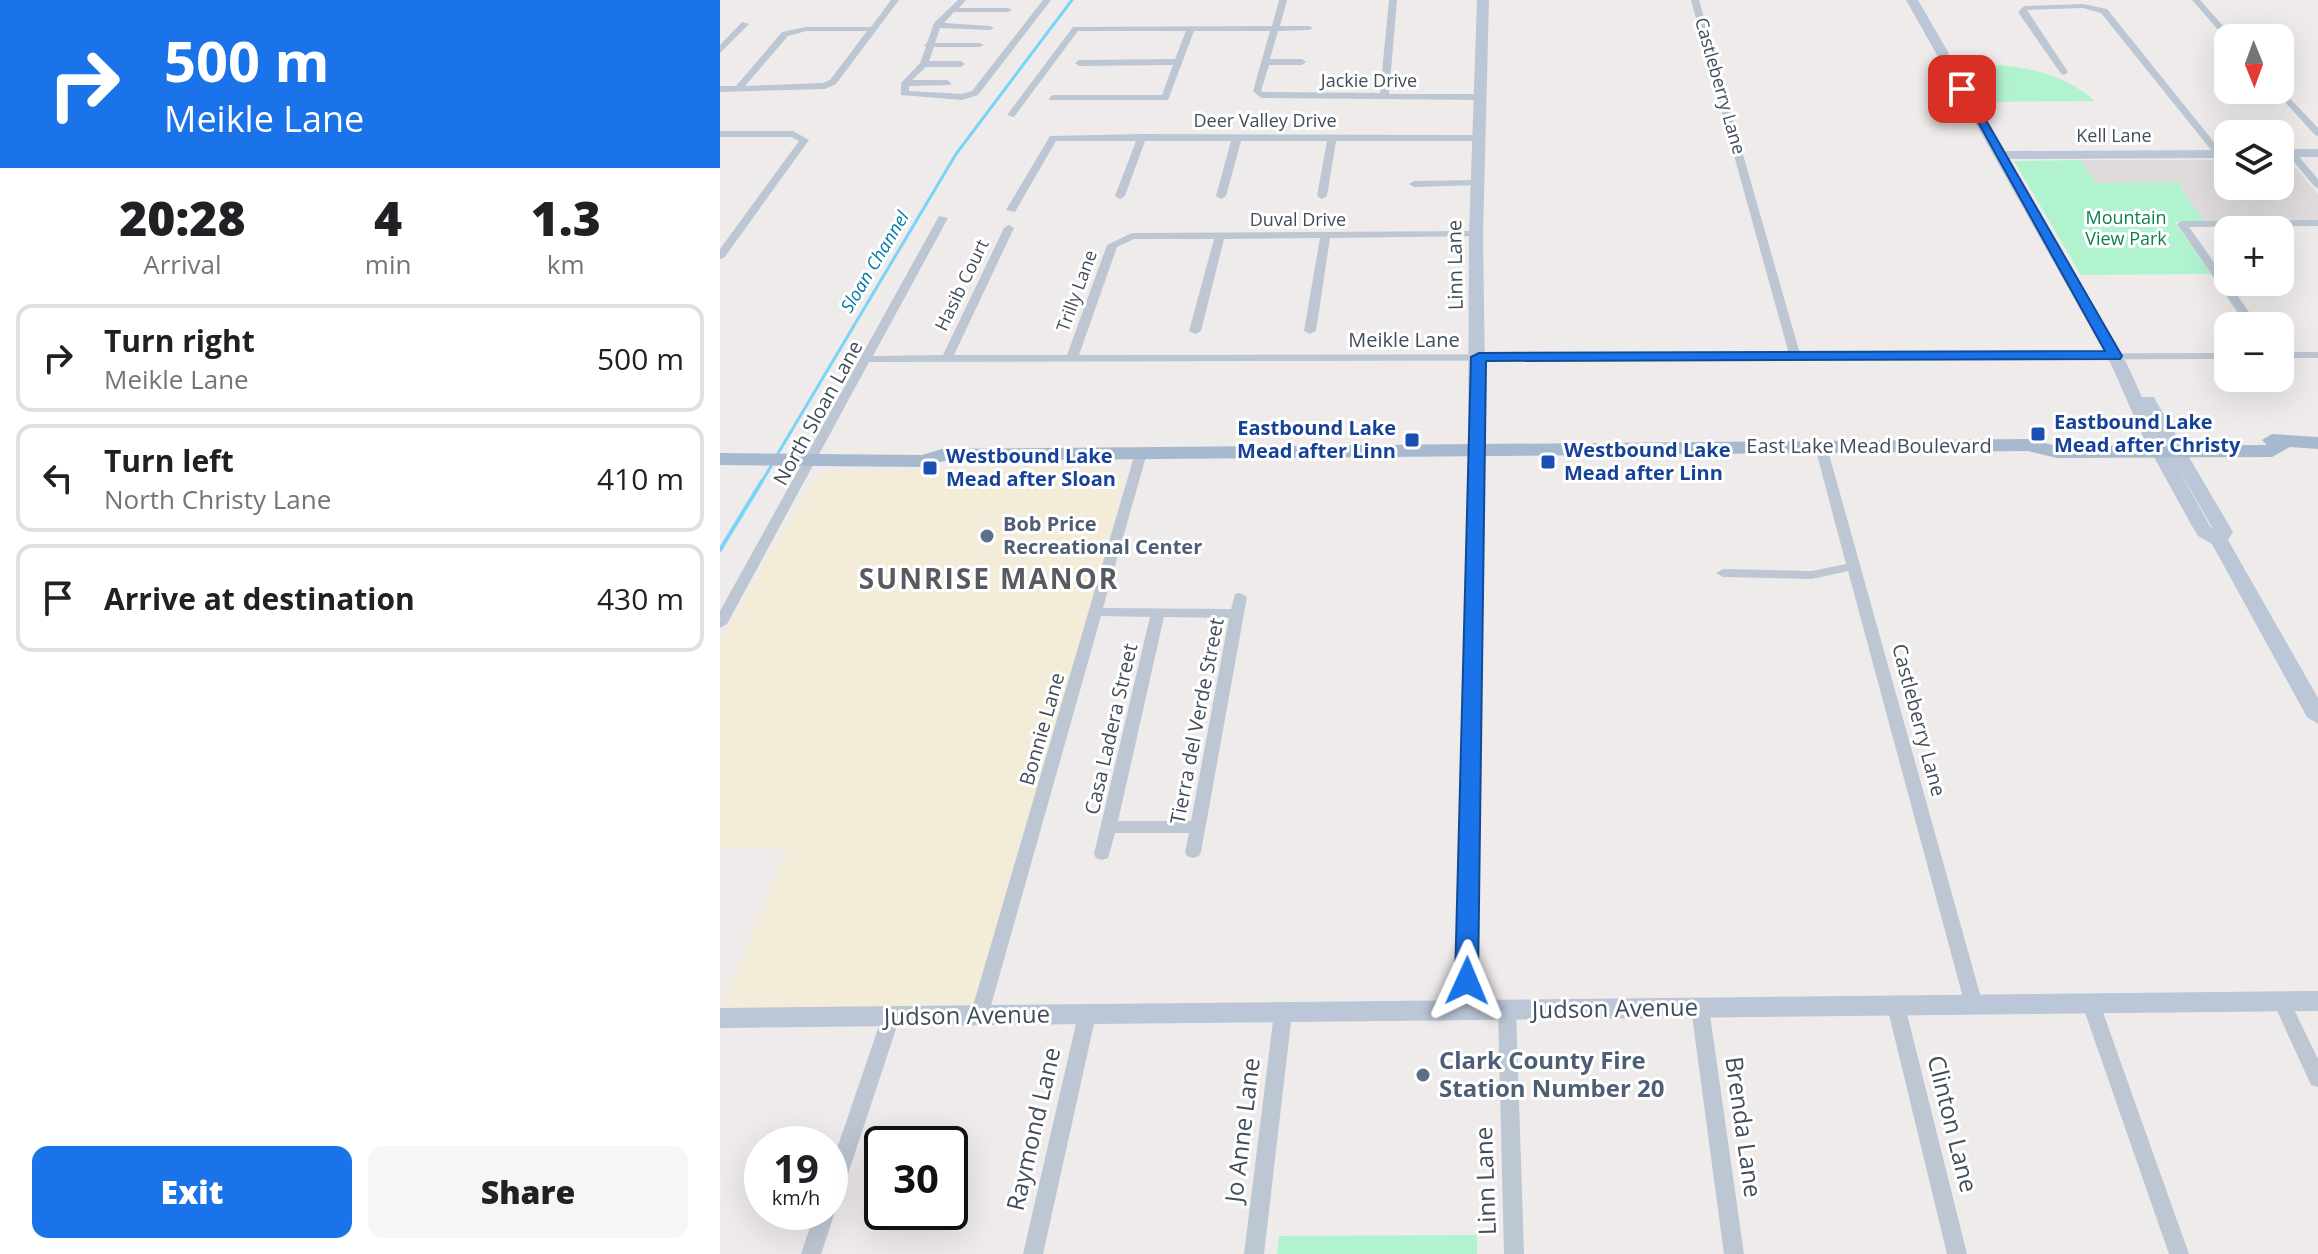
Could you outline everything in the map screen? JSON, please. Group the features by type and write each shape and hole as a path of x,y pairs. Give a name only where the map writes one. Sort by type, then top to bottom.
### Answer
{"main road":[{"name":"East Lake Mead Boulevard","path":"720,449 754,454 923,461 942,455 2028,445 2057,452 2165,445 2272,451 2283,443 2318,443"},
{"name":"East Lake Mead Boulevard","path":"720,459 754,454"}],"street":[{"path":"720,89 825,86 833,82 895,0"},
{"path":"905,88 924,64 937,25 962,0"},
{"path":"905,88 967,96 979,90 1047,0"},
{"path":"1283,0 1265,62 1302,62"},
{"path":"1384,97 1393,0"},
{"name":"Linn Lane","path":"1466,1010 1479,357 1476,234 1483,0"},
{"name":"Castleberry Lane","path":"1695,0 1796,358"},
{"path":"1912,0 2165,445 2205,532 2219,540 2318,717"},
{"path":"2196,0 2217,24"},
{"path":"2064,72 2022,12 2024,8 2057,3 2096,7 2104,11 2214,142"},
{"path":"952,10 1008,10"},
{"path":"720,50 745,24"},
{"path":"937,25 990,28"},
{"path":"1053,98 1165,98 1191,28"},
{"path":"1011,115 1076,29 1309,28"},
{"path":"738,89 785,34 794,31 875,29"},
{"path":"928,45 980,45"},
{"path":"1079,63 1178,62"},
{"name":"Jackie Drive","path":"1265,62 1257,91 1261,95 1479,97"},
{"path":"924,64 961,64"},
{"path":"905,88 947,83"},
{"path":"2291,104 2318,133"},
{"path":"720,134 802,136 804,140 724,246 720,256"},
{"path":"1120,196 1142,137"},
{"path":"1221,196 1237,137"},
{"path":"1322,196 1332,137"},
{"name":"Deer Valley Drive","path":"1011,210 1053,138 1478,138"},
{"path":"2294,153 2318,153"},
{"name":"Kell Lane","path":"2000,155 2214,154"},
{"path":"2294,161 2318,185"},
{"path":"1414,184 1477,183"},
{"name":"North Sloan Lane","path":"720,624 806,455 869,359 943,218"},
{"path":"2243,312 2182,224 2318,223"},
{"name":"Hasib Court","path":"947,358 1009,228"},
{"name":"Duval Drive","path":"1120,239 1476,234"},
{"path":"1195,331 1220,236"},
{"path":"1310,331 1325,236"},
{"name":"Trilly Lane","path":"1072,358 1112,245 1120,239"},
{"path":"2294,355 2318,355"},
{"name":"Meikle Lane","path":"869,359 1479,357 2117,360 2214,357"},
{"name":"Castleberry Lane","path":"1821,447 1974,1005"},
{"name":"Bonnie Lane","path":"979,1016 1098,612 1141,453"},
{"path":"1723,573 1812,575 1854,566"},
{"name":"Tierra del Verde Street","path":"1193,852 1240,597"},
{"path":"1098,612 1237,614"},
{"name":"Casa Ladera Street","path":"1102,854 1158,613"},
{"path":"1109,827 1197,827"},
{"name":"Judson Avenue","path":"720,1018 2318,1001"},
{"path":"2282,1002 2318,1079"},
{"path":"2091,1004 2179,1254"},
{"name":"Clinton Lane","path":"1896,1006 1957,1254"},
{"name":"Brenda Lane","path":"1700,1008 1734,1254"},
{"name":"Linn Lane","path":"1507,1010 1514,1254"},
{"name":"Jo Anne Lane","path":"1254,1254 1283,1013"},
{"name":"Raymond Lane","path":"1033,1254 1087,1015"},
{"path":"848,1145 891,1017"},
{"path":"811,1254 819,1230"}],"shaded area":[{"path":"2081,160 2214,160 2214,200 2294,200 2294,167 2318,194 2318,221 2294,221 2294,216 2214,216 2214,221 2204,221 2177,182 2095,183"}],"green space":[{"path":"1968,64 2002,65 2035,71 2066,82 2095,101 1991,102"},
{"name":"Mountain View Park","path":"2081,160 2096,183 2177,182 2204,221 2175,222 2211,274 2081,275 2014,161"},
{"path":"1477,1235 1477,1254 1277,1254 1279,1236"}],"sand":[{"path":"1105,467 1120,472 1123,479 1047,785 979,1016 720,1012 787,848 720,848 720,641 815,478 830,470"}],"waterway":[{"name":"Sloan Channel","path":"777,455 956,154 1072,0"},
{"name":"Sloan Channel","path":"761,483 773,463"},
{"name":"Sloan Channel","path":"720,550 762,481"}],"place":[{"name":"Eastbound Lake Mead after Christy","path":"2038,434"},
{"name":"Eastbound Lake Mead after Linn","path":"1412,440"},
{"name":"Westbound Lake Mead after Linn","path":"1548,462"},
{"name":"Westbound Lake Mead after Sloan","path":"930,468"},
{"name":"Bob Price Recreational Center","path":"987,536"},
{"name":"Clark County Fire Station Number 20","path":"1423,1075"}],"district":[{"name":"SUNRISE MANOR","path":"989,579"}],"route":[{"path":"1467,981 1479,357 2115,356 1962,89"}]}
